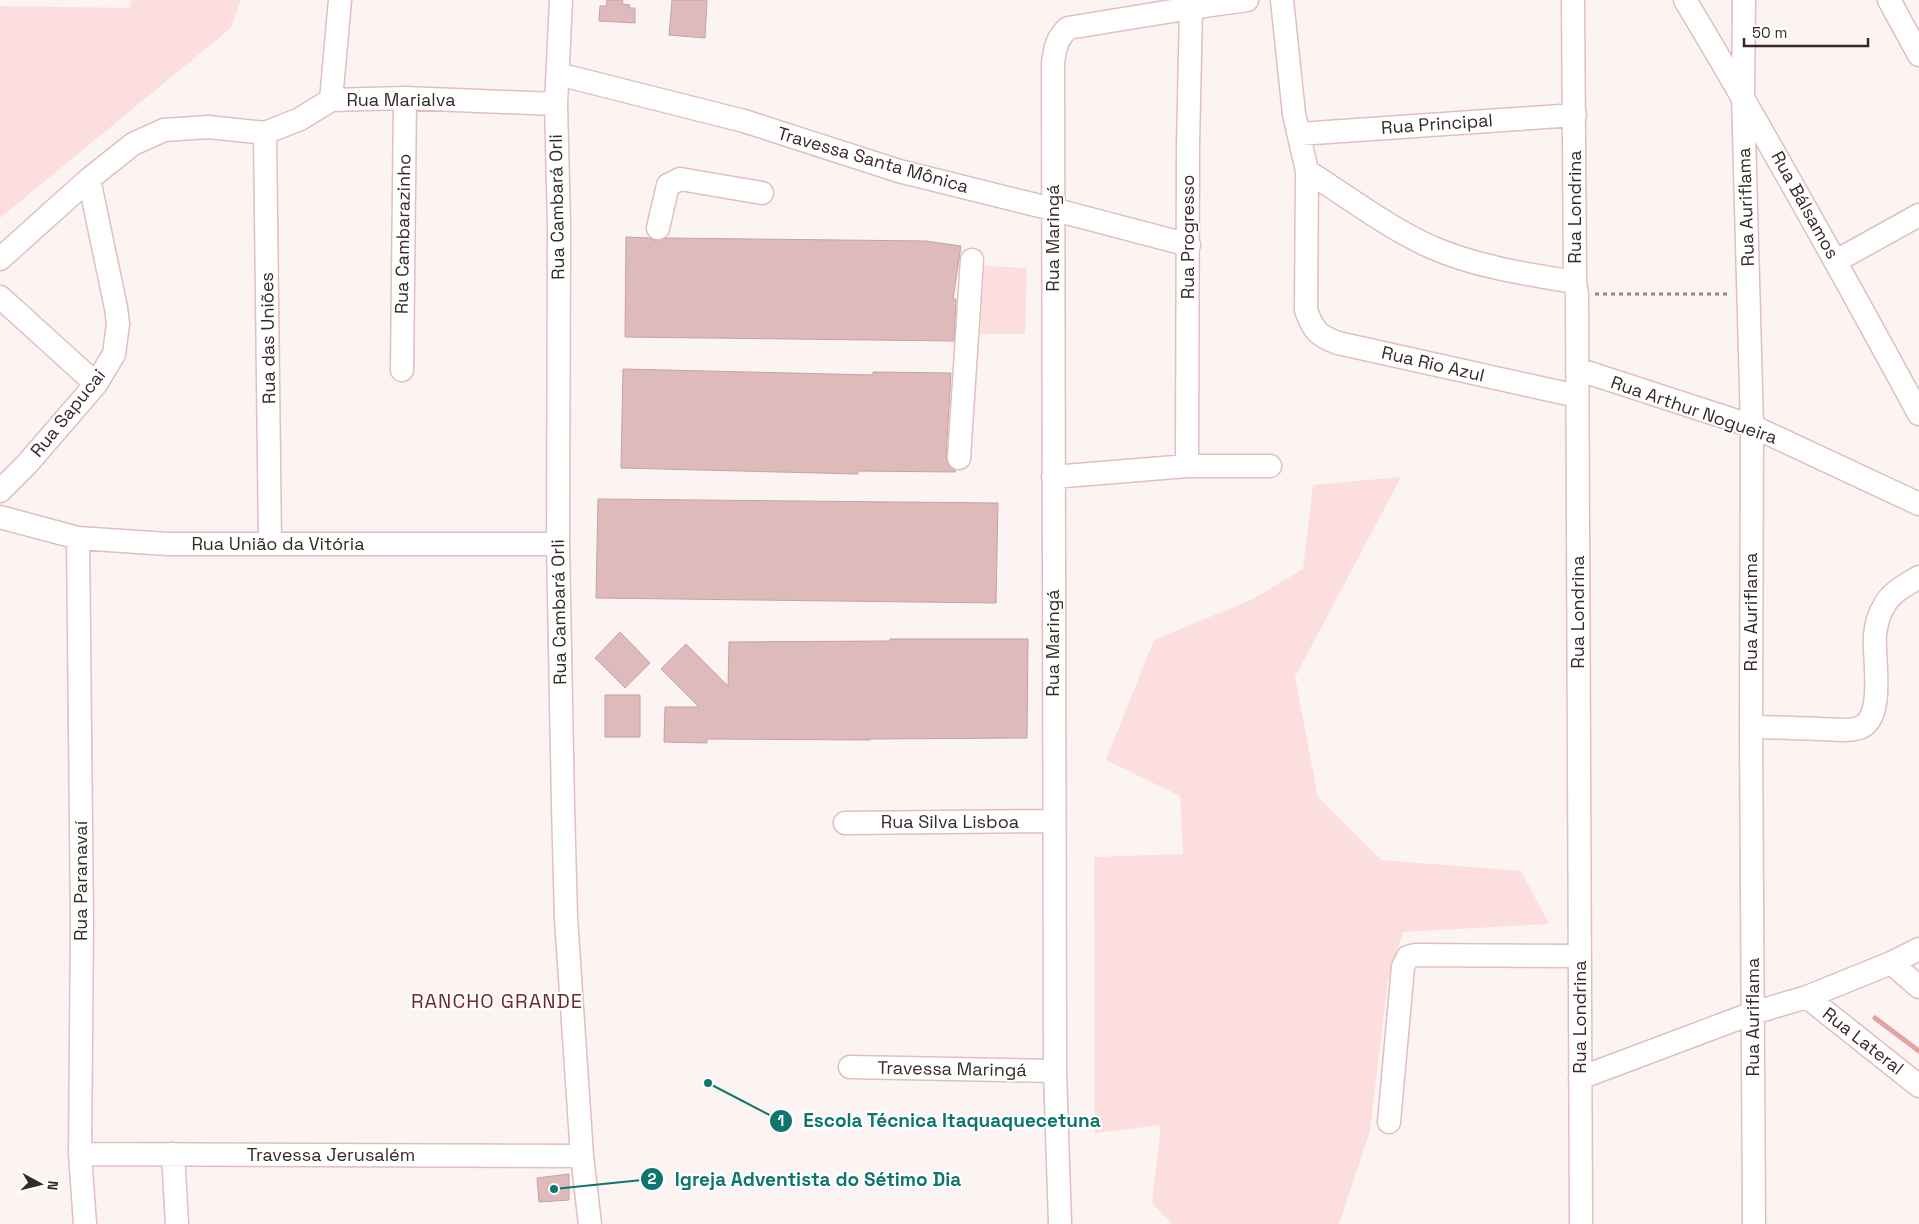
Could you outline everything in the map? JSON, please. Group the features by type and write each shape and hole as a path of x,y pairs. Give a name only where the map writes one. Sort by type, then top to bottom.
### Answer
{"street":[{"path":"331,100 340,0"},
{"name":"Rua Cambará Orli","path":"561,0 556,104 559,226 558,544 566,918 582,1156 590,1224"},
{"path":"1190,8 1246,0"},
{"path":"1282,0 1294,114 1307,171 1396,229 1432,247 1487,266 1576,288"},
{"name":"Rua Londrina","path":"1573,0 1577,369 1581,1224"},
{"name":"Rua Bálsamos","path":"1685,0 1743,96 1836,260 1919,414"},
{"name":"Rua Auriflama","path":"1744,0 1743,96 1752,426 1751,727 1754,1224"},
{"path":"1889,0 1919,55"},
{"name":"Rua Maringá","path":"1060,1224 1055,1071 1052,209 1054,48 1059,36 1068,28 1190,8"},
{"name":"Rua Progresso","path":"1187,466 1190,8"},
{"name":"Travessa Santa Mônica","path":"558,74 744,121 899,171 1189,245"},
{"name":"Rua Marialva","path":"0,259 89,179 134,144 164,130 208,127 265,133 300,118 331,100 405,98 556,104"},
{"name":"Rua Cambarazinho","path":"402,370 405,98"},
{"name":"Rua Principal","path":"1298,134 1575,115"},
{"name":"Rua das Uniões","path":"265,133 270,544"},
{"name":"Rua Rio Azul","path":"1307,171 1306,310 1311,324 1317,332 1326,339 1338,343 1577,396"},
{"name":"Rua Sapucai","path":"0,491 27,464 96,384 114,354 118,324 89,179"},
{"path":"658,228 668,185 680,179 762,193"},
{"path":"1836,260 1919,215"},
{"path":"959,458 972,260"},
{"path":"0,298 96,384"},
{"name":"Rua Arthur Nogueira","path":"1577,369 1752,426 1919,504"},
{"path":"1053,477 1187,466 1270,466"},
{"name":"Rua União da Vitória","path":"0,517 78,538 168,544 558,544"},
{"name":"Rua Paranavaí","path":"78,538 82,914 80,1154 84,1224"},
{"path":"1751,727 1842,730 1859,728 1867,723 1872,715 1876,698 1875,634 1879,616 1885,604 1895,592 1919,577"},
{"name":"Rua Silva Lisboa","path":"845,823 1054,821"},
{"path":"1580,1078 1753,1013 1807,997 1919,950"},
{"path":"1389,1122 1403,967 1408,957 1416,955 1579,956"},
{"path":"1891,963 1919,987"},
{"name":"Rua Lateral","path":"1807,997 1919,1086"},
{"name":"Travessa Maringá","path":"850,1067 1055,1071"},
{"name":"Travessa Jerusalém","path":"80,1154 582,1156"},
{"path":"173,1154 177,1224"}],"path":[{"path":"1576,288 1749,294"}],"shaded area":[{"path":"132,0 241,0 231,28 0,218 0,6 130,8"},
{"path":"984,266 1027,268 1025,334 980,334"},
{"path":"1401,477 1295,677 1318,797 1381,860 1521,871 1549,924 1403,932 1388,980 1370,1131 1339,1224 1172,1224 1152,1203 1161,1125 1095,1133 1094,857 1183,854 1180,796 1106,760 1154,640 1253,599 1303,569 1313,485"}],"building":[{"path":"607,0 623,0 622,4 630,5 629,8 635,8 635,23 599,21 600,6 606,6"},
{"path":"672,0 707,0 705,38 669,35"},
{"path":"626,237 649,238 656,241 666,238 926,241 961,246 953,299 956,299 954,341 625,337"},
{"path":"623,369 873,375 873,372 951,373 946,457 948,464 955,472 858,471 858,474 621,468"},
{"path":"598,499 998,503 996,603 596,598"},
{"path":"620,632 650,663 625,688 595,658"},
{"path":"890,639 1028,639 1027,738 870,740 707,739 707,743 664,742 665,707 699,707 661,669 686,644 728,686 729,642 890,641"},
{"path":"605,695 640,695 640,737 605,737"},
{"path":"569,1174 569,1200 539,1202 537,1178"}],"waterway":[{"path":"1875,1018 1919,1051"}],"place":[{"name":"Escola Técnica Itaquaquecetuna","path":"708,1083"},
{"name":"Igreja Adventista do Sétimo Dia","path":"554,1189"}],"district":[{"name":"RANCHO GRANDE","path":"497,1001"}]}
